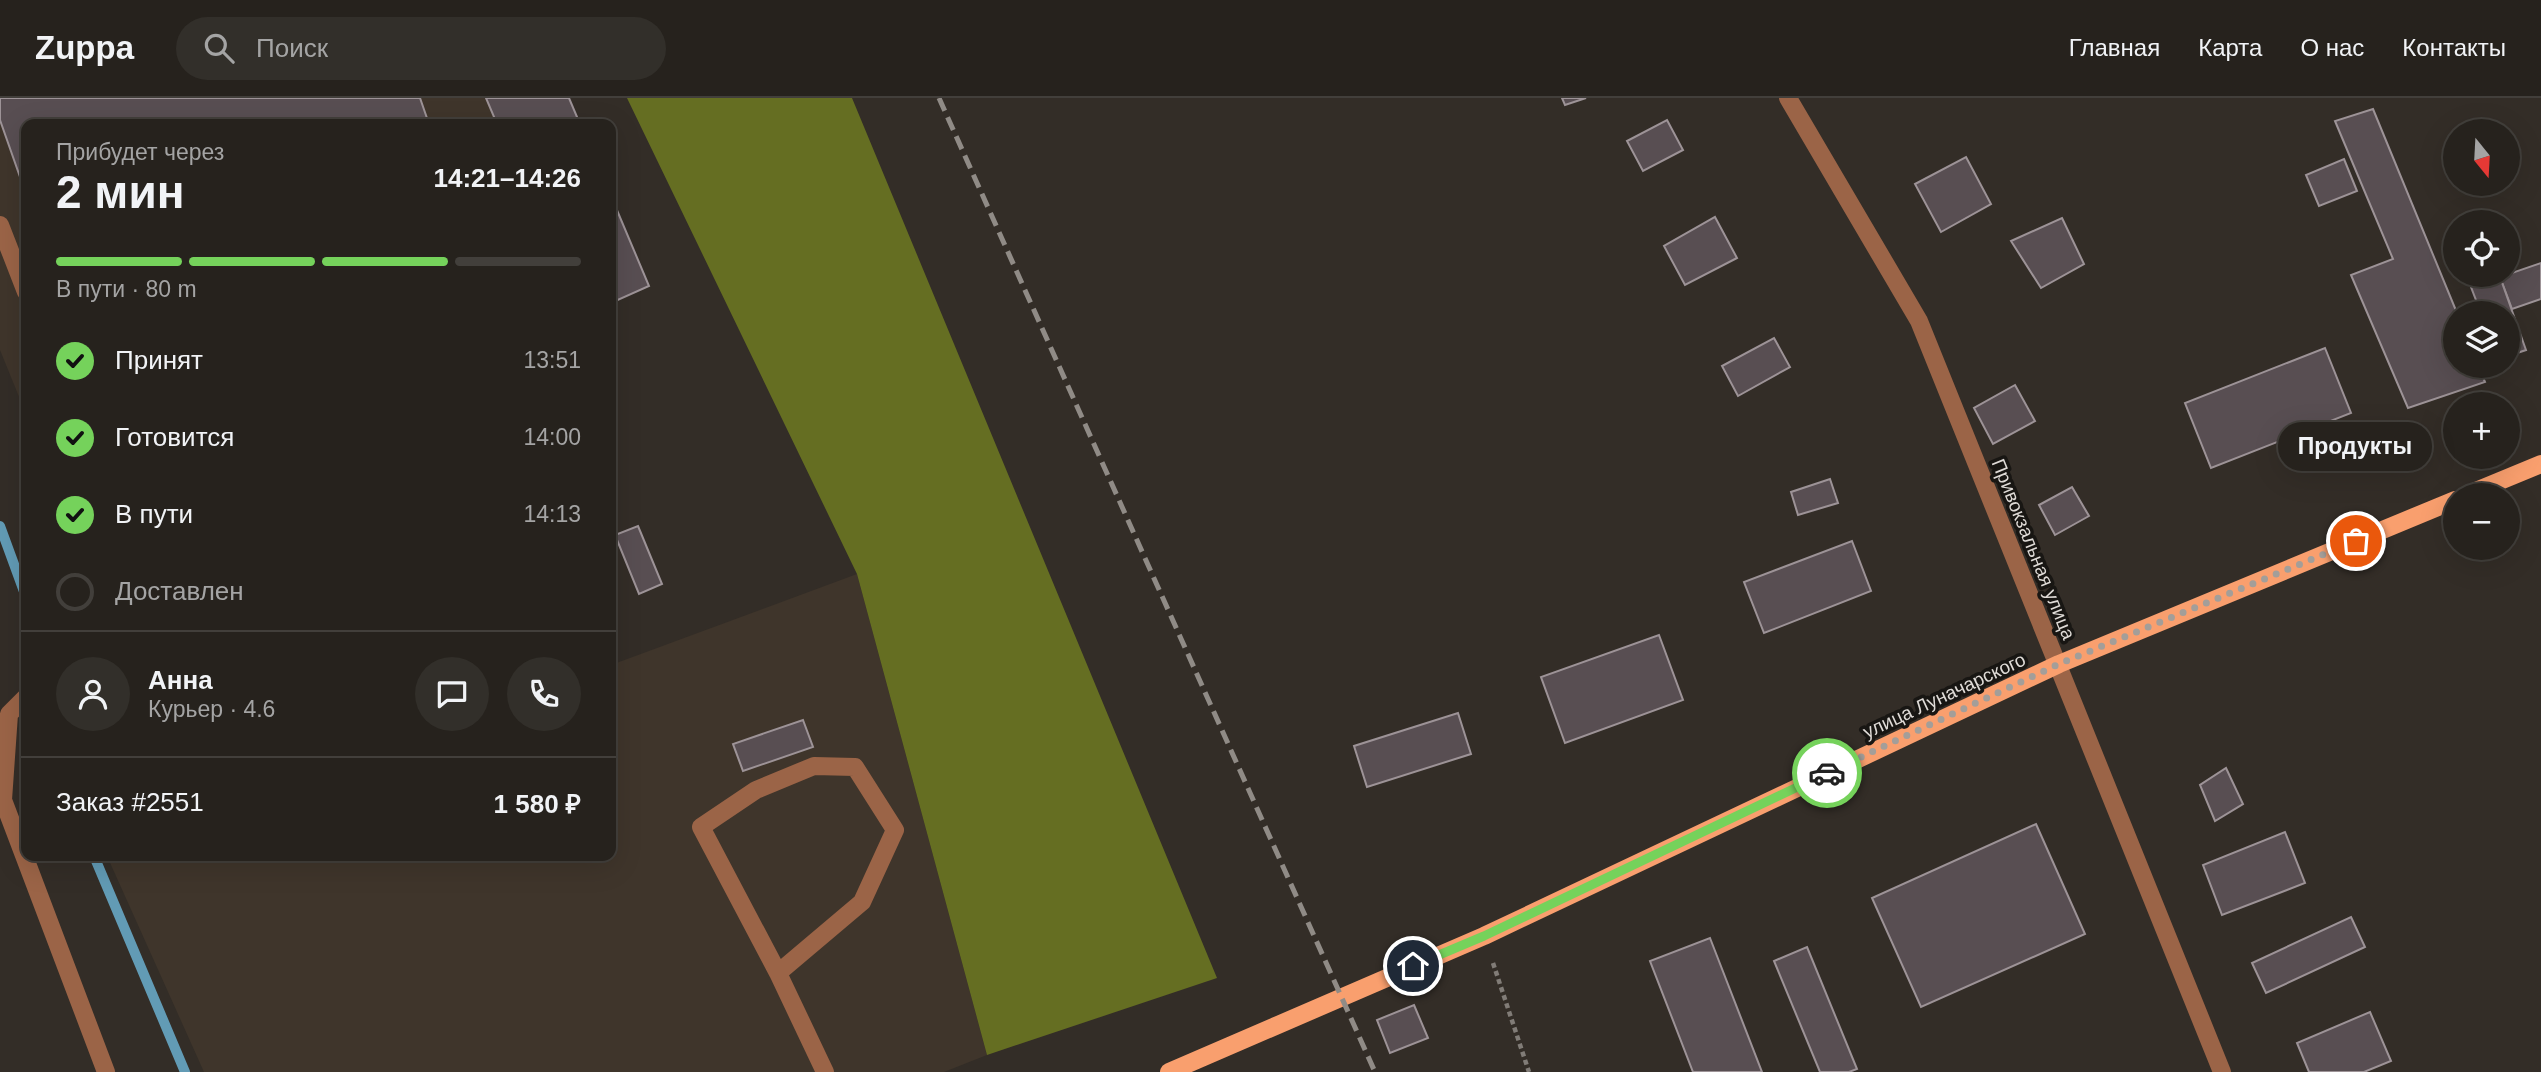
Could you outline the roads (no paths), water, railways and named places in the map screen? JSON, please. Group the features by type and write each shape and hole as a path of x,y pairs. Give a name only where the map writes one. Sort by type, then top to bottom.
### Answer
{"main road":[{"path":"2495,483 2541,464"},
{"name":"улица Луначарского","path":"1171,1072 1484,936 2059,664 2443,505"}],"street":[{"name":"Привокзальная улица","path":"1788,98 1919,321 2222,1072"},
{"path":"0,225 21,279"},
{"path":"21,701 9,714 3,800 21,848"},
{"path":"778,973 862,902 895,830 855,768 814,766 756,790 701,827 778,973 825,1072"},
{"path":"26,861 106,1072"}],"waterway":[{"path":"0,526 21,583"},
{"path":"96,861 185,1072"}],"railway":[{"path":"939,98 1375,1072"}],"place":[{"name":"Продукты","path":"2356,541"}]}
